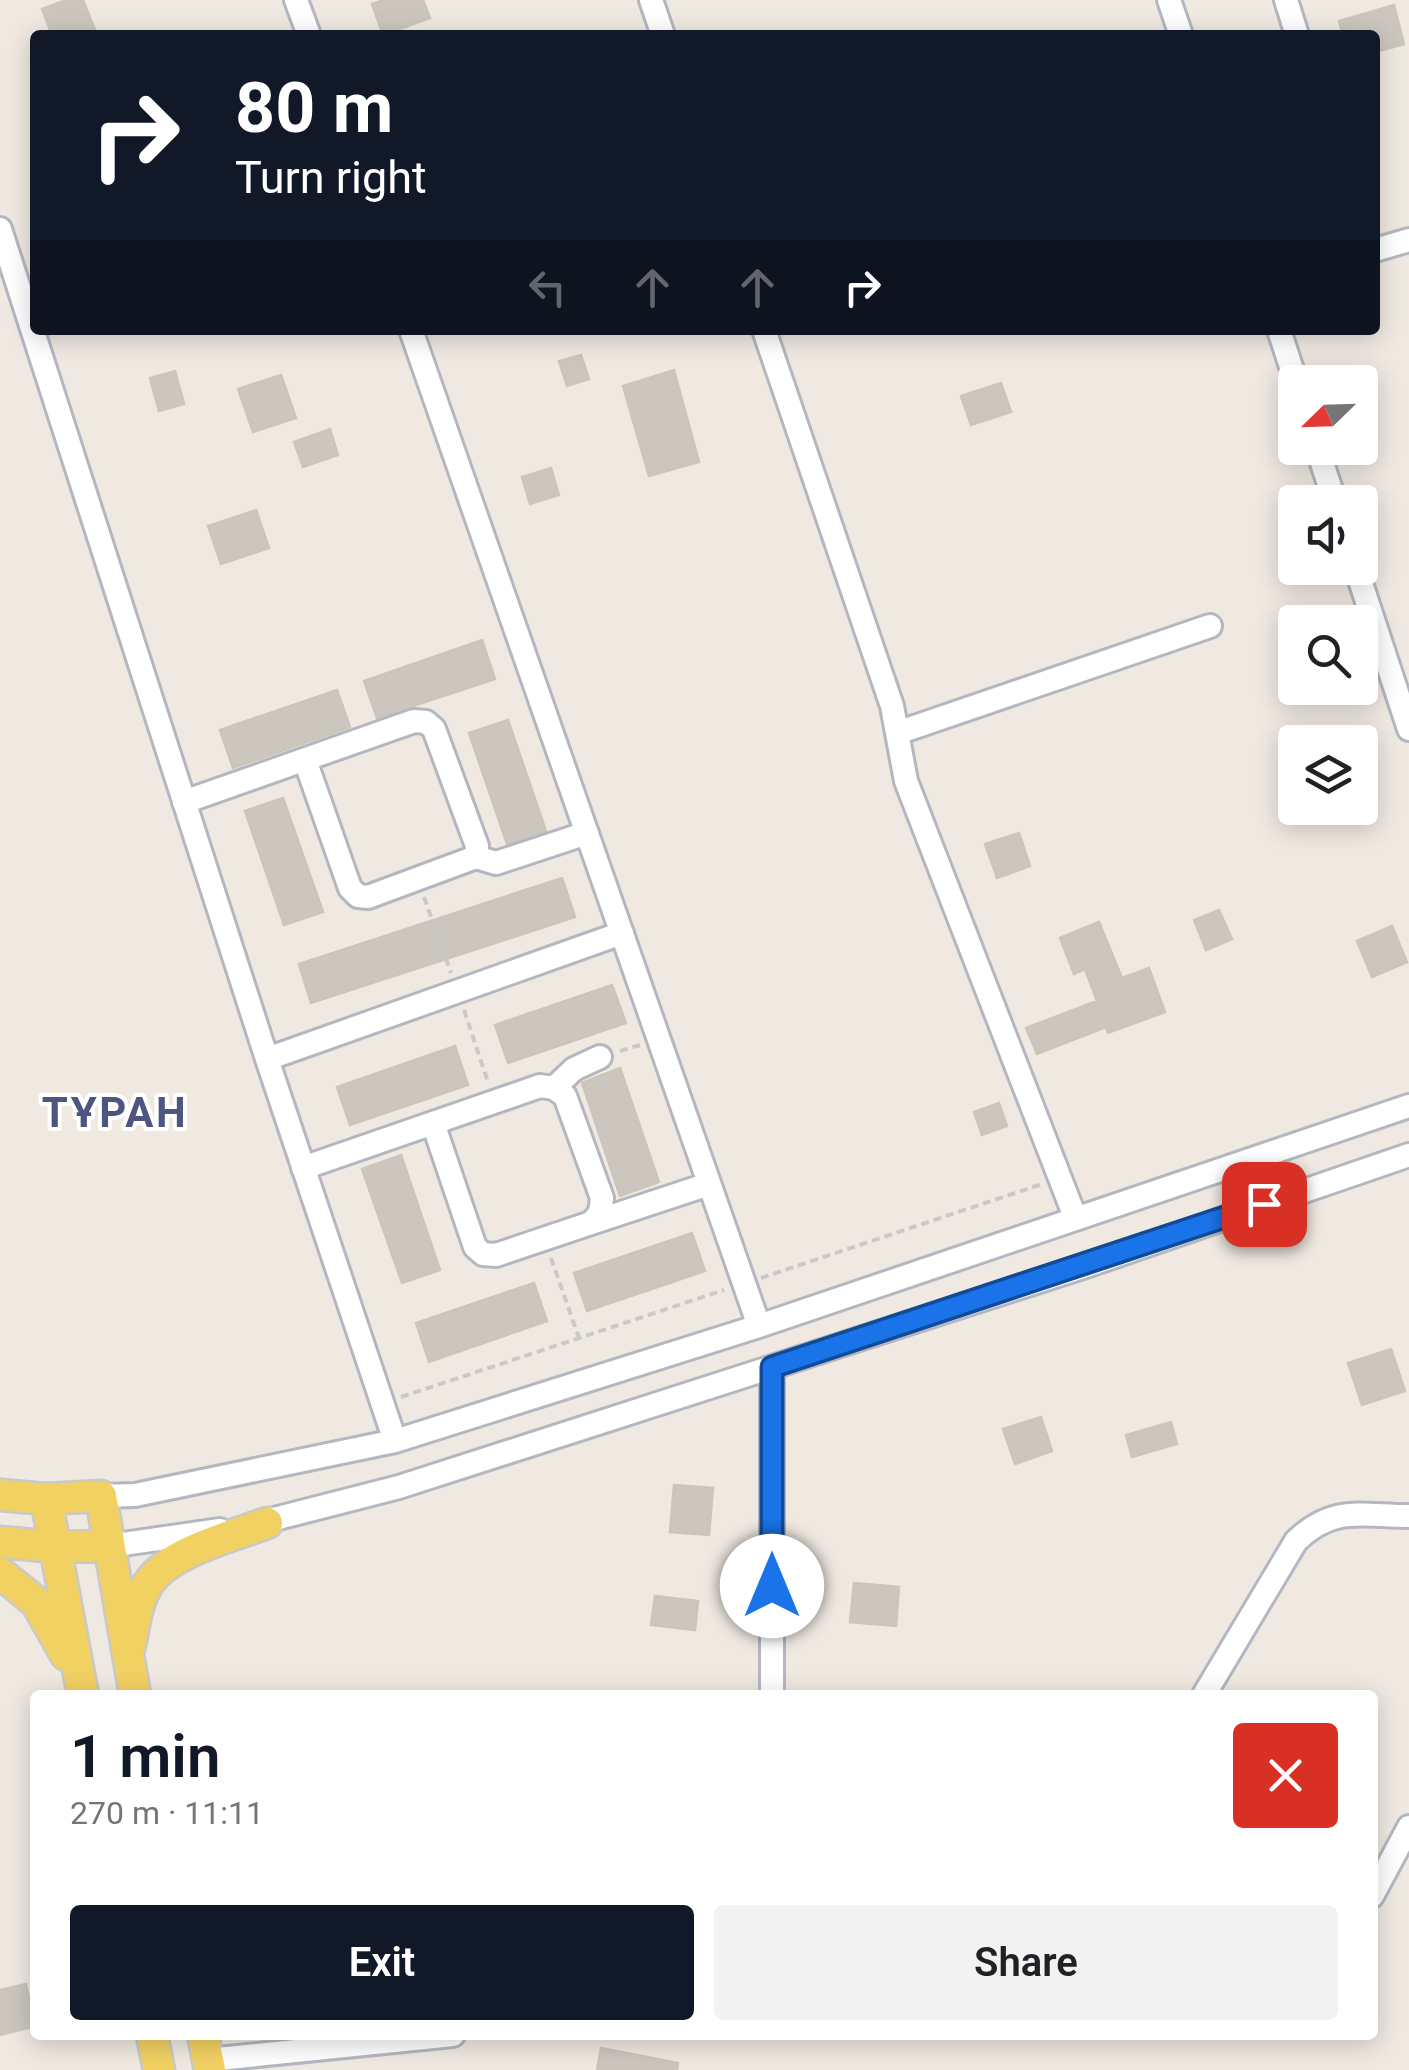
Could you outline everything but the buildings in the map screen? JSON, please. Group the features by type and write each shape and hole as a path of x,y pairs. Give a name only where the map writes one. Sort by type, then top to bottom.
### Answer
{"main road":[{"path":"0,1495 46,1499 102,1496 133,1690"},
{"path":"46,1499 81,1690"},
{"path":"127,1658 137,1612 149,1582 175,1559 267,1523"},
{"path":"0,1542 109,1546"},
{"path":"0,1573 36,1602 53,1628 80,1690"},
{"path":"153,2040 159,2070"}],"street":[{"path":"296,0 306,30"},
{"path":"651,0 661,30"},
{"path":"1170,0 1179,30"},
{"path":"1286,0 1295,30"},
{"path":"0,229 30,322"},
{"path":"1380,249 1409,240"},
{"path":"34,335 395,1442"},
{"path":"414,335 758,1326"},
{"path":"766,335 892,706 906,781 1075,1218"},
{"path":"1281,335 1290,365"},
{"path":"1362,585 1409,729"},
{"path":"897,732 1210,626"},
{"path":"184,802 414,722 426,722 434,728 477,846 476,857"},
{"path":"305,760 350,888 358,896 368,897 476,857 496,862 587,833"},
{"path":"267,1059 622,933"},
{"path":"554,1088 574,1070 600,1057"},
{"path":"303,1168 540,1086 554,1088 565,1096 602,1198 600,1213 591,1223"},
{"path":"102,1496 135,1495 395,1442 758,1326 1409,1106"},
{"path":"433,1123 475,1247 483,1254 496,1256 709,1184"},
{"path":"109,1546 267,1523 399,1488 1101,1260 1409,1155"},
{"path":"772,1367 772,1690"},
{"path":"1207,1690 1296,1540 1310,1527 1330,1516 1409,1516"},
{"path":"1378,1885 1409,1827"},
{"path":"207,2055 391,2040"}],"path":[{"path":"600,1057 658,1039"},
{"path":"382,1403 1060,1178"},
{"path":"544,1239 579,1338"}],"district":[{"name":"ТҰРАН","path":"115,1112"}],"route":[{"path":"772,1586 772,1367 1264,1204"}]}
